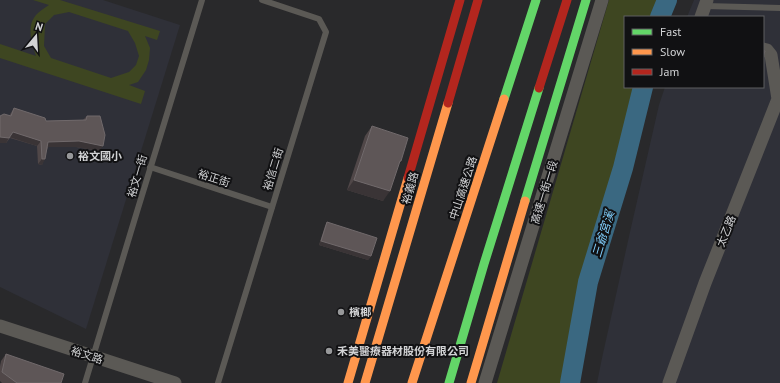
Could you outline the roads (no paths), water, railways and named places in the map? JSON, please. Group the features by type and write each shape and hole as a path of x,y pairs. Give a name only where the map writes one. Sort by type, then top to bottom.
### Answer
{"main road":[{"name":"裕義路","path":"348,383 460,0"},
{"name":"裕義路","path":"365,383 478,0"},
{"name":"中山高速公路","path":"412,383 536,0"},
{"path":"449,383 484,264 567,0"},
{"path":"470,383 586,0"}],"street":[{"name":"高速一街一段","path":"485,383 602,0"},
{"name":"太乙路","path":"669,383 705,283 778,99 771,55 767,50 764,49"},
{"name":"裕文路","path":"0,326 175,383"}],"lane":[{"name":"裕文一街","path":"85,383 202,0"},
{"name":"裕信二街","path":"218,383 326,32 319,19 262,0"},
{"path":"704,8 780,8"},
{"name":"裕正街","path":"150,167 272,207"}],"waterway":[{"name":"三爺宮溪","path":"660,16 667,0"},
{"name":"三爺宮溪","path":"570,383 588,282 623,168 643,88"}],"place":[{"name":"裕文國小","path":"70,156"},
{"name":"檳榔","path":"341,312"},
{"name":"禾美醫療器材股份有限公司","path":"329,351"}]}
